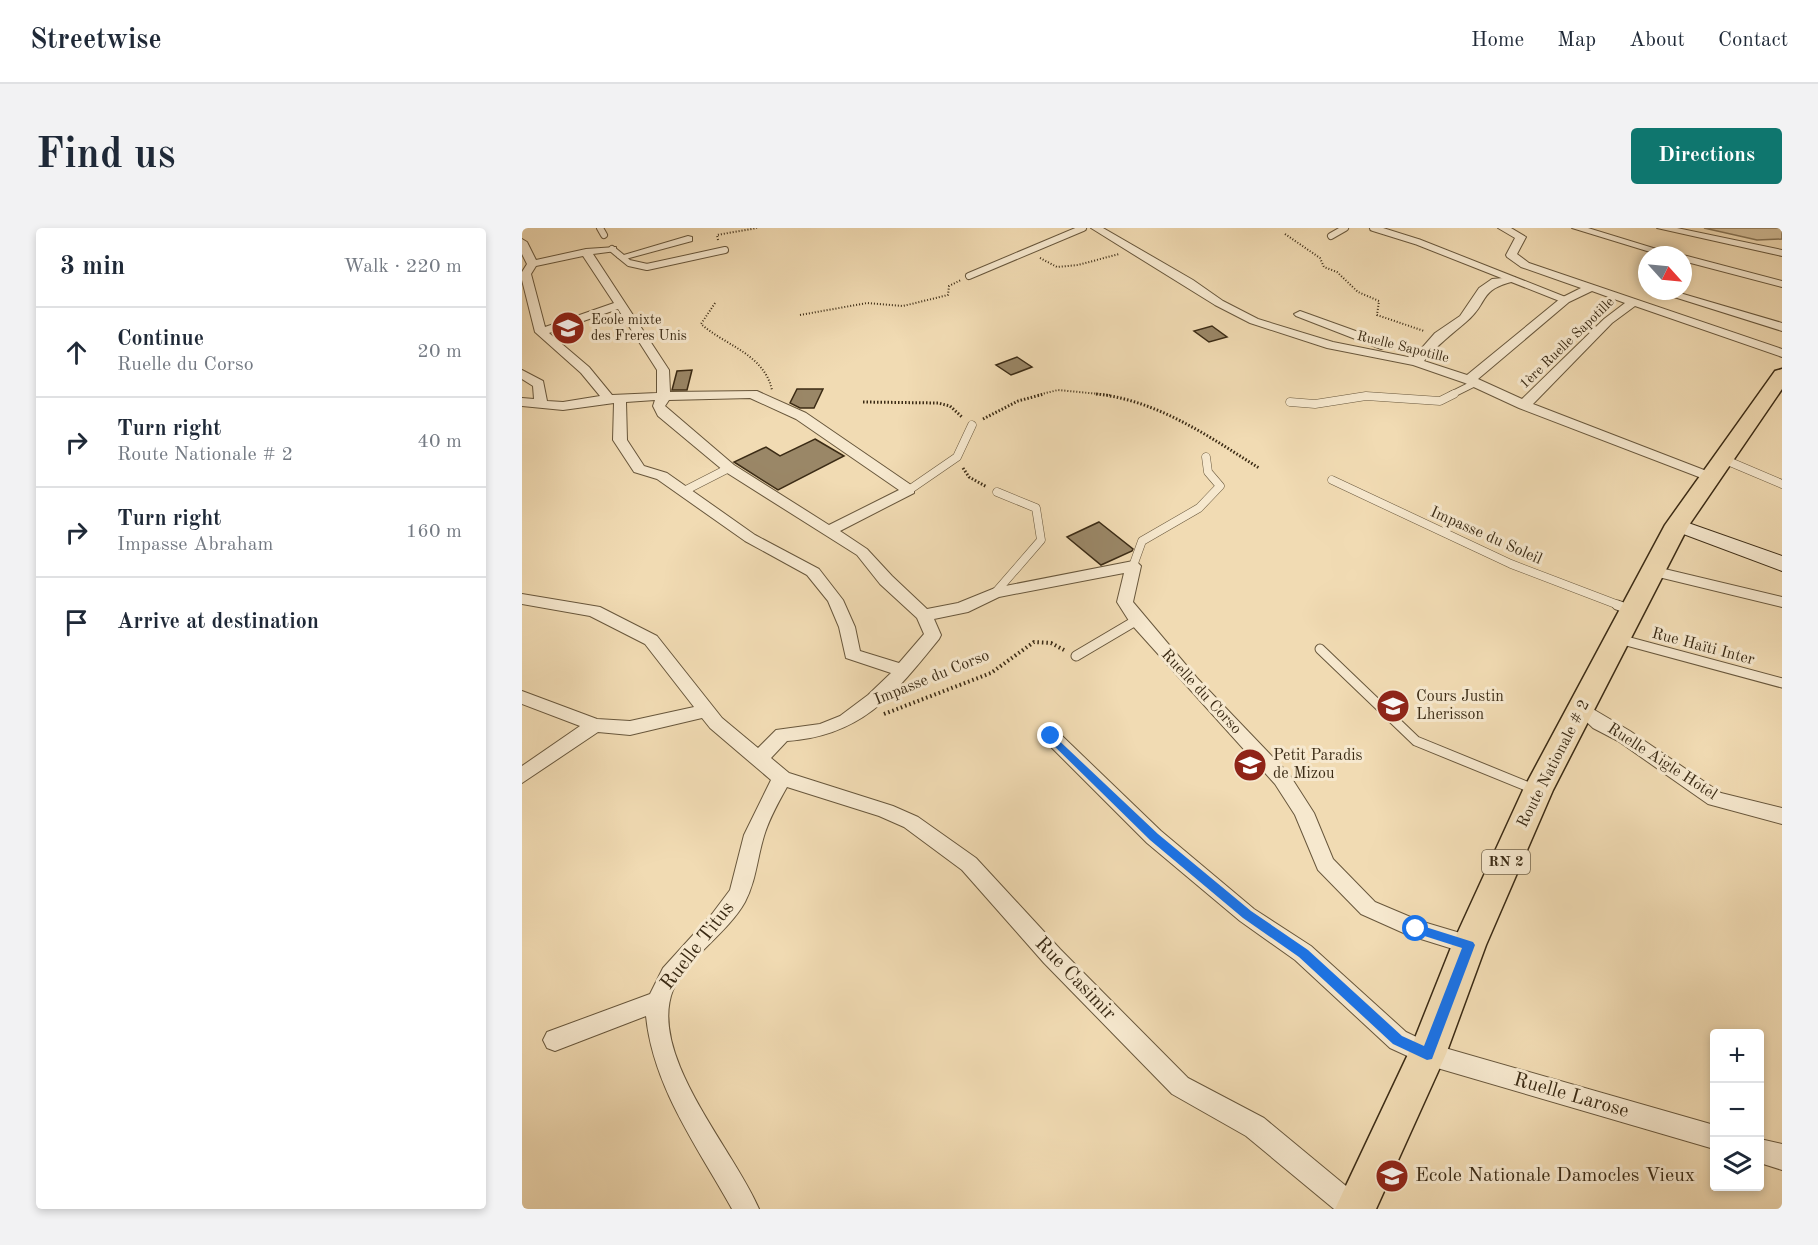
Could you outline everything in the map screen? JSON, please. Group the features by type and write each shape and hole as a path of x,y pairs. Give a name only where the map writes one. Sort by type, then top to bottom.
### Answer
{"main road":[{"name":"Route Nationale # 2","path":"1354,1209 1427,1054 1469,945 1538,790 1677,525 1779,385"}],"street":[{"name":"Ruelle Sapotille","path":"1096,228 1136,249 1219,303 1254,321 1331,345 1419,360 1524,405 1712,478"},
{"path":"1503,228 1521,237 1511,255 1525,264 1782,354"},
{"path":"1577,228 1640,246"},
{"path":"1662,228 1782,253"},
{"path":"622,257 688,239"},
{"path":"522,242 542,332 615,400 620,440 639,469 662,476 750,537 813,572 835,600 847,627 852,654 904,671"},
{"path":"527,271 586,252 612,249"},
{"path":"586,252 663,370 664,396 659,406 663,413 729,468 831,530 862,552 886,580 924,615 933,634 904,671 856,719 805,734 782,735 759,759"},
{"path":"1692,260 1782,284"},
{"path":"1300,314 1419,360 1439,336 1464,318 1483,290 1496,281 1511,279"},
{"path":"1472,381 1565,300 1590,288"},
{"path":"1691,300 1782,327"},
{"name":"1ère Ruelle Sapotille","path":"1524,405 1608,321 1632,303"},
{"path":"542,332 622,304"},
{"path":"522,374 539,384 542,405"},
{"path":"522,402 563,406 664,396 752,394 801,416 909,490 831,530"},
{"path":"1677,525 1782,564"},
{"path":"924,615 962,608 995,593 1133,566"},
{"name":"Ruelle du Corso","path":"1133,566 1125,602 1137,620 1282,779 1304,813 1325,864 1368,908 1416,929 1469,945"},
{"path":"1652,571 1782,602"},
{"path":"522,599 549,601 594,611 651,640 716,723 782,778"},
{"path":"522,697 595,724 630,728 706,710"},
{"name":"Ruelle Aigle Hotel","path":"1581,708 1599,723 1624,736 1715,799 1782,816"},
{"path":"522,776 595,724"},
{"name":"Ruelle Larose","path":"1051,736 1154,837 1247,915 1303,953 1398,1040 1427,1054 1710,1136"},
{"name":"Ruelle Titus","path":"746,1209 702,1138 660,1045 656,1022 656,1002 664,985 723,918 739,894 754,835 782,778"},
{"name":"Rue Casimir","path":"782,778 886,811 910,822 969,864 1052,957 1180,1086 1255,1127 1354,1209"},
{"path":"555,1040 656,1002"},
{"path":"1764,1151 1782,1157"}],"lane":[{"path":"600,228 604,235"},
{"path":"969,276 1083,228"},
{"path":"1331,236 1345,228"},
{"path":"1373,228 1418,242 1565,300"},
{"path":"612,249 629,263 646,267 725,250"},
{"path":"1290,402 1315,404 1366,396 1394,396 1440,401 1472,381"},
{"path":"909,490 957,457 972,425"},
{"name":"Ruelle du Corso","path":"1133,566 1142,541 1199,508 1220,486 1208,472 1206,458"},
{"path":"1723,459 1782,484"},
{"path":"684,491 729,468"},
{"name":"Impasse du Soleil","path":"1332,480 1511,564 1632,610"},
{"path":"995,593 1041,540 1036,508 997,492"},
{"path":"1076,656 1137,620"},
{"name":"Rue Haïti Inter","path":"1618,638 1782,683"},
{"path":"1320,649 1416,741 1538,790"}],"path":[{"path":"717,235 757,228"},
{"path":"1285,234 1320,258 1324,267 1337,272 1358,292 1379,301 1377,315 1439,336"},
{"path":"1026,251 1057,267 1078,265 1136,249"},
{"path":"800,315 867,303 903,306 948,295 949,286 969,276"},
{"path":"715,303 702,324 711,333 750,354 772,383 773,403"},
{"path":"863,402 925,402 949,405 972,425 1018,400 1058,390 1124,397 1184,422 1259,468"},
{"path":"957,457 969,477 997,492"},
{"name":"Impasse du Corso","path":"856,719 991,673 1034,642 1051,643 1076,656"}],"shaded area":[{"path":"1704,228 1782,228 1782,239 1757,240"}],"building":[{"path":"1212,326 1227,337 1209,342 1194,331"},
{"path":"1017,357 1032,367 1011,375 996,365"},
{"path":"692,370 687,390 672,390 677,371"},
{"path":"797,389 823,389 814,408 800,408 790,403"},
{"path":"815,439 844,456 778,490 734,462 766,447 780,456"},
{"path":"1099,522 1133,549 1132,551 1101,565 1067,537"}],"place":[{"name":"Ecole mixte des Freres Unis","path":"568,328"},
{"name":"Cours Justin Lherisson","path":"1393,706"},
{"name":"Petit Paradis de Mizou","path":"1250,765"},
{"name":"Ecole Nationale Damocles Vieux","path":"1392,1176"}],"route":[{"path":"1051,736 1154,837 1247,915 1303,953 1347,996 1398,1040 1427,1054 1469,945 1416,929"}]}
